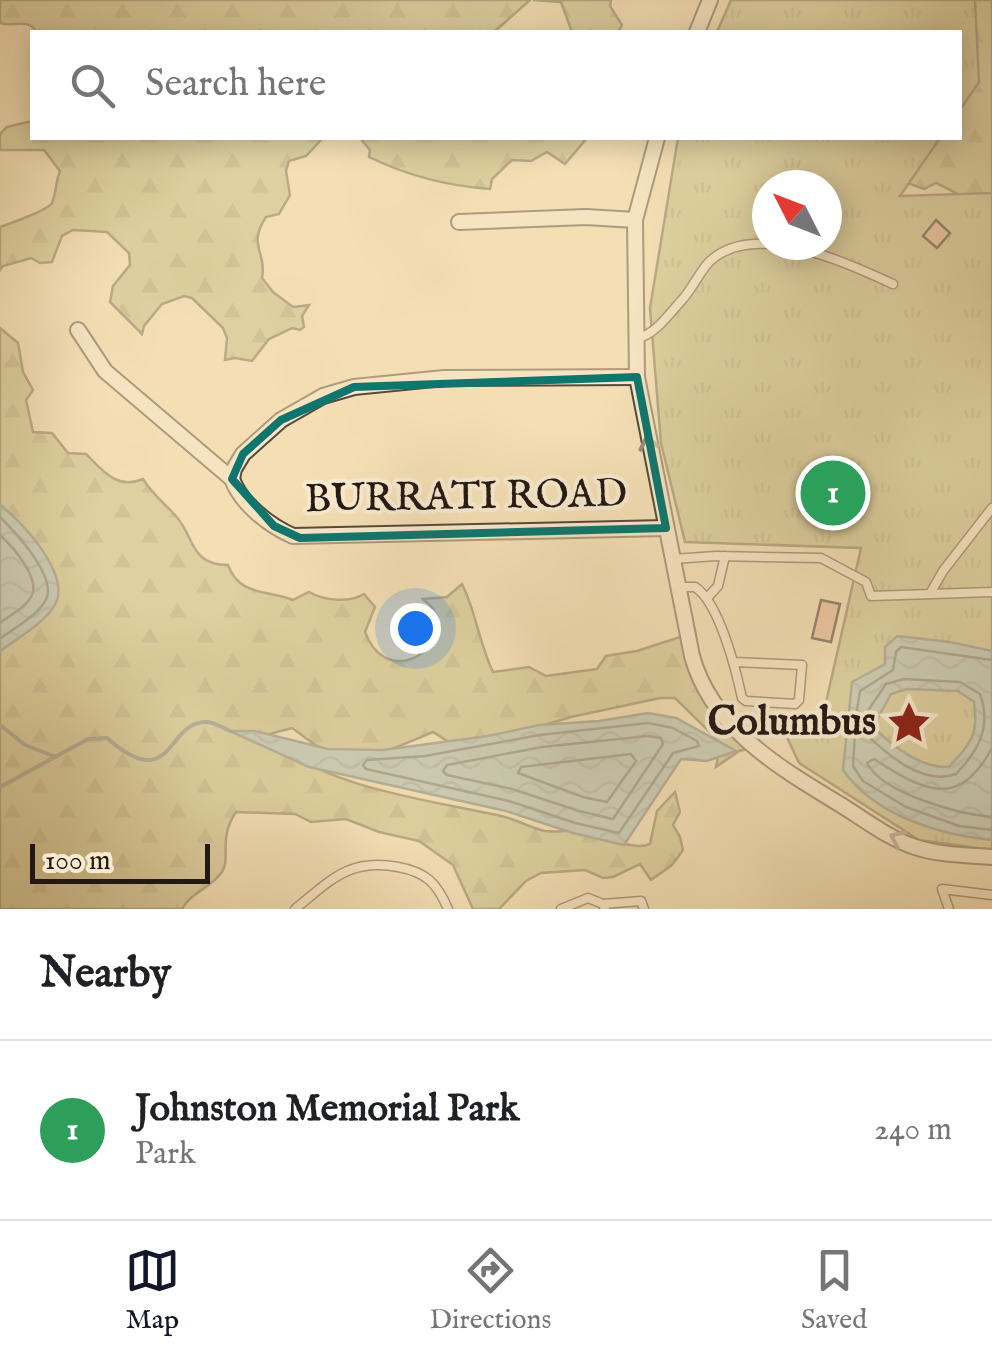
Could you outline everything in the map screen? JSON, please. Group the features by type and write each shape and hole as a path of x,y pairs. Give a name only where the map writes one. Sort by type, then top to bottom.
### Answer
{"street":[{"path":"697,30 710,0"},
{"path":"657,140 635,220 637,377 692,656 701,681 716,709 753,747 882,832 916,847 992,857"},
{"path":"459,222 586,217 635,220"},
{"name":"BURRATI ROAD","path":"78,330 105,371 232,479 243,499 274,526 300,538 470,530 666,528"},
{"path":"232,479 243,454 281,420 323,396 354,387 444,378 637,377"}],"lane":[{"path":"636,340 649,336 692,289 710,262 739,247 779,246 825,254 893,284"},
{"path":"932,592 944,570 992,508"},
{"path":"706,598 718,586 724,556"},
{"path":"672,559 820,558 866,582 871,596 992,592"},
{"path":"678,588 694,588 706,598 734,662 742,698 794,704 799,700 802,664 734,662"},
{"path":"295,909 342,872 374,862 414,870 433,880 448,909"},
{"path":"949,909 942,889 992,895"},
{"path":"561,909 588,898 604,906 641,901 644,909"}],"highlighted area":[{"path":"637,377 666,528 300,538 274,526 232,479 243,454 281,420 354,387"}],"green space":[{"path":"0,0 530,0 496,30 35,30 24,24 0,23"},
{"path":"533,0 611,0 610,6 622,25 619,30 571,30 561,2"},
{"path":"731,0 975,0 979,82 962,107 962,30 718,30"},
{"path":"973,0 992,0 992,202 972,201 936,183 924,189 899,180 858,140 962,140 961,30"},
{"path":"30,121 30,140 321,140 306,156 289,161 286,171 290,195 279,214 266,217 258,235 262,278 293,307 309,305 302,316 304,327 269,339 252,361 225,360 227,338 223,328 192,298 184,296 162,304 142,334 110,302 113,286 130,265 129,253 107,232 73,230 62,236 52,262 40,263 31,258 0,270 0,227 49,206 60,171 44,150 0,150 0,134 7,127"},
{"path":"362,140 585,140 565,164 547,152 531,161 512,160 492,179 490,189 413,175 369,157 370,150"},
{"path":"678,140 939,140 900,196 992,193 992,850 919,840 799,763 785,733 824,711 861,548 685,542 661,443 650,308"},
{"path":"0,328 18,343 23,372 33,390 26,400 33,432 52,433 68,453 86,454 118,480 143,479 181,523 199,555 215,564 228,565 247,587 293,600 309,592 337,600 364,594 375,607 365,632 374,648 397,661 421,654 436,632 436,615 423,599 447,597 462,584 493,672 529,667 546,676 597,669 606,656 637,651 686,635 715,704 755,747 739,751 716,767 720,746 675,698 571,717 484,743 452,744 433,732 359,756 328,752 292,728 262,736 289,754 346,780 507,817 545,831 592,832 634,846 650,844 657,811 675,792 680,812 673,825 683,850 672,865 651,880 640,864 603,878 585,870 541,873 526,881 499,909 473,909 453,865 419,841 346,819 311,822 295,814 236,812 227,830 222,872 182,909 0,909 0,651 43,618 54,604 57,592 56,579 41,550 0,505"}],"water":[{"path":"0,505 29,533 48,559 58,585 58,597 42,620 0,651"},
{"path":"897,636 992,651 992,840 909,820 872,799 843,770 852,682 885,664 885,647","holes":["907,689 958,691 974,702 975,723 968,745 949,767 918,760 873,727 891,694"]},
{"path":"648,713 676,718 736,751 707,761 681,759 624,845 506,811 309,767 230,731 255,731 328,749 383,750 539,725"}],"building":[{"path":"936,220 950,233 937,248 923,236"},
{"path":"821,600 840,604 831,642 812,638"}],"waterway":[{"path":"0,787 88,739 107,738 145,760 167,751 194,724 208,722 230,731"},
{"path":"0,725 25,745 56,757"}],"place":[{"name":"Johnston Memorial Park","path":"833,493"},
{"name":"Columbus","path":"909,723"}]}
